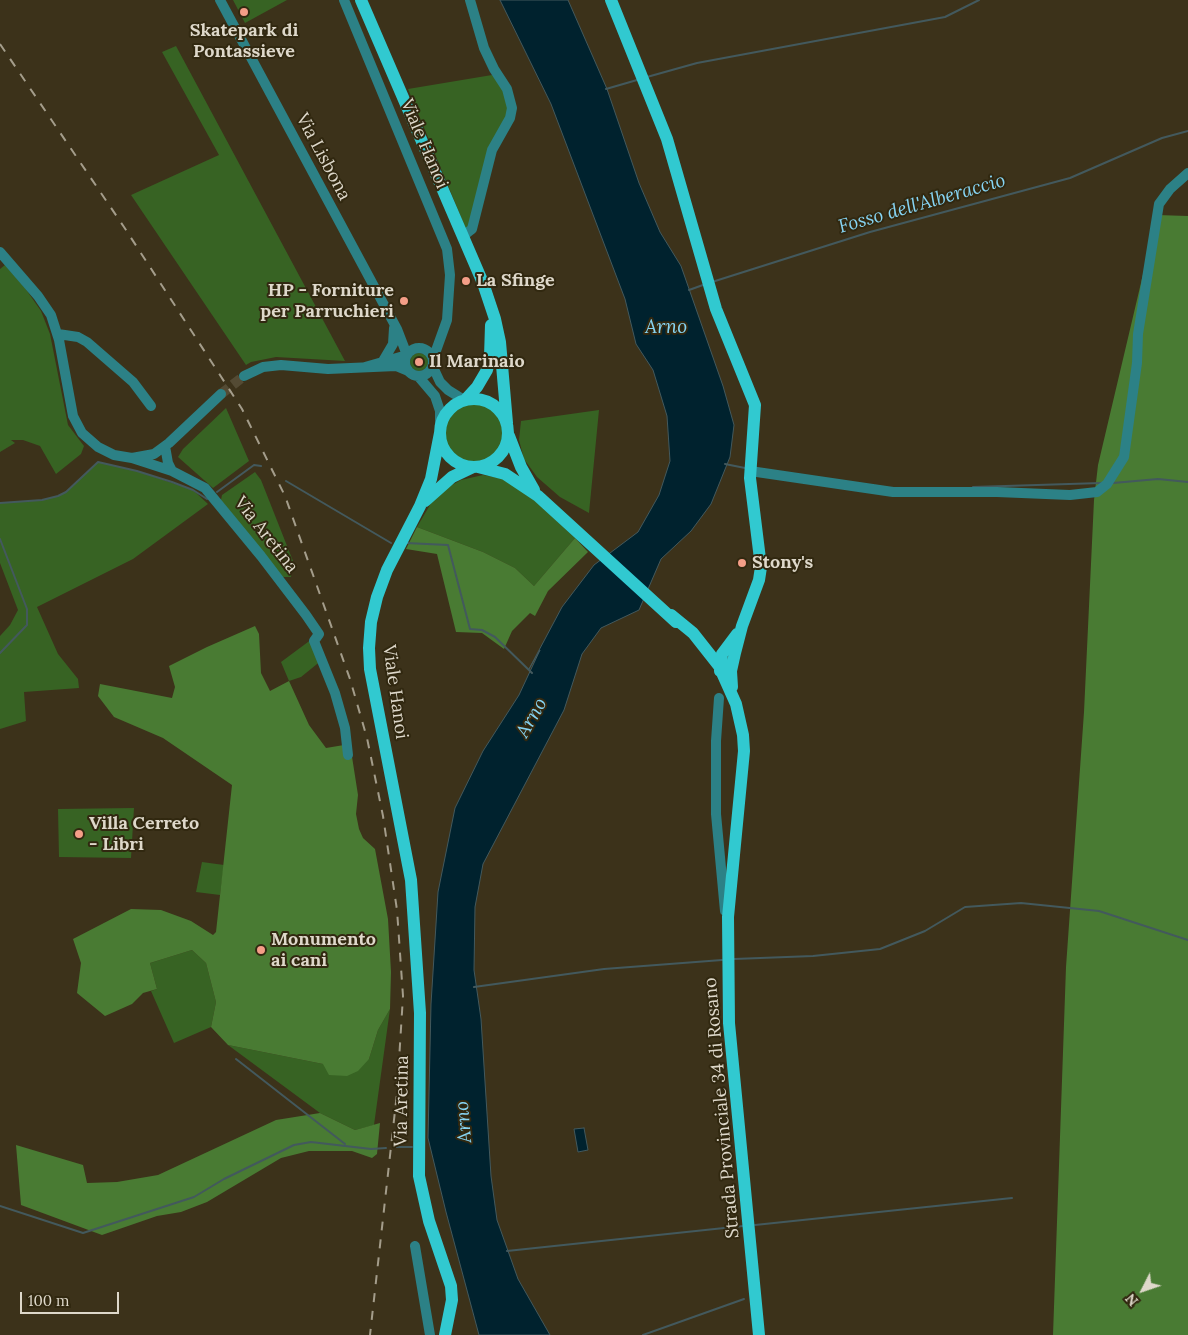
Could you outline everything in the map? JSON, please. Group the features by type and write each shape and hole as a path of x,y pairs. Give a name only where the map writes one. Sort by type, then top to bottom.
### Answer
{"main road":[{"path":"360,0 463,236 490,305 500,342 509,436"},
{"path":"611,0 667,139 716,309 755,406 750,472 761,567 759,580 731,650 728,663 719,666"},
{"name":"Viale Hanoi","path":"408,862 370,669 371,622 387,570 420,506 431,479 440,430 449,410 478,387 487,370 492,334 490,305"},
{"path":"465,399 476,398 491,403 503,413 508,423"},
{"name":"Viale Hanoi","path":"440,430 446,453 458,463 476,467"},
{"name":"Viale Hanoi","path":"420,506 436,489 452,477 495,460 507,445 509,436"},
{"name":"Strada Provinciale 34 di Rosano","path":"509,436 524,474 538,496"},
{"name":"Strada Provinciale 34 di Rosano","path":"476,467 505,474 538,496 693,633 719,666 736,704 744,735 728,934 729,1023 760,1335"},
{"name":"Strada Provinciale 34 di Rosano","path":"671,614 703,656 736,725 743,758"},
{"path":"693,633 717,650 731,650"},
{"path":"731,650 731,680 736,704"},
{"path":"703,656 719,666"},
{"path":"719,666 720,693"},
{"name":"Via Aretina","path":"408,862 420,1013 419,1176 429,1221 451,1286 452,1300 444,1335"}],"street":[{"name":"Via Lisbona","path":"220,0 395,325 407,355"},
{"name":"Viale Hanoi","path":"344,0 438,222 447,249 450,275 448,306 445,328 433,363"},
{"path":"463,236 472,229 492,150 510,118 512,108 507,89 494,69 484,48 470,0"},
{"path":"750,472 893,492 998,492 1070,495 1097,492 1107,484 1124,457 1137,363 1138,334 1159,204 1170,190 1188,173"},
{"name":"Via Aretina","path":"0,252 41,299 50,315 58,334 70,408 86,438 101,449 160,467 193,480 215,499 319,634 314,641 335,693 344,728 348,755"},
{"name":"Viale Hanoi","path":"407,355 422,348 438,332 448,306"},
{"name":"Via Lisbona","path":"395,325 408,342 422,348"},
{"path":"383,360 393,344 395,325"},
{"path":"58,334 78,337 87,342 118,367 152,406"},
{"path":"422,348 433,363 444,386 457,397 465,399"},
{"path":"364,367 383,360 407,355 405,364 408,371"},
{"path":"418,376 427,374 433,363"},
{"path":"244,376 258,369 274,365 328,369 396,366 408,371"},
{"name":"Viale Hanoi","path":"408,371 418,376 435,396 440,411 440,430"},
{"name":"Via Aretina","path":"132,458 154,454 222,394"},
{"path":"165,446 168,463 172,472"},
{"path":"154,454 160,467"},
{"path":"720,693 716,741 716,814 720,870 728,934"},
{"path":"415,1246 430,1335"}],"green space":[{"path":"233,0 287,0 245,23"},
{"path":"176,46 345,361 276,357 251,362 246,365 131,195 219,155 162,52"},
{"path":"492,75 499,80 509,103 507,117 470,226 466,229 408,89"},
{"path":"1157,215 1188,216 1188,1335 1053,1335 1066,967 1084,712 1094,500 1098,465"},
{"path":"5,265 25,288 41,311 50,334 68,425 84,446 81,454 56,474 40,446 23,440 11,440 15,443 0,452 0,269"},
{"path":"419,353 425,356 428,362 425,368 419,371 413,368 410,362 413,356"},
{"path":"474,404 485,406 498,417 503,433 501,444 490,457 474,462 463,460 450,449 445,433 447,422 458,409"},
{"path":"226,408 249,461 213,488 178,457 183,449"},
{"path":"599,410 589,513 560,497 537,477 524,459 519,440 521,421"},
{"path":"98,462 137,471 193,490 208,504 133,559 37,607 58,654 78,679 79,688 24,692 26,721 0,729 0,636 10,625 18,610 0,563 0,503 42,500 58,496 66,492"},
{"path":"255,472 261,480 293,561 291,577 281,577 221,500 222,495"},
{"path":"483,475 509,480 530,496 575,538 534,586 515,568 483,552 417,527 437,493 461,480"},
{"path":"417,527 483,552 515,568 534,586 575,538 588,552 548,591 535,616 530,613 512,631 504,649 482,633 456,632 437,554 406,549"},
{"path":"255,626 259,634 261,673 270,691 289,681 309,725 326,748 350,744 358,795 356,814 359,829 363,838 375,849 388,919 391,972 390,1009 378,1030 369,1059 358,1071 347,1076 329,1075 323,1064 228,1045 211,1027 216,1002 206,963 192,950 150,963 157,989 143,993 132,1004 105,1016 77,993 81,963 73,939 131,909 161,910 191,921 213,935 216,932 232,785 163,738 114,717 98,696 100,684 172,698 175,687 169,666"},
{"path":"312,639 322,660 301,677 289,681 281,662"},
{"path":"134,808 131,858 59,857 58,809"},
{"path":"202,862 224,865 220,895 196,892"},
{"path":"192,950 206,963 216,1002 211,1027 174,1043 151,991 157,989 150,963"},
{"path":"390,1009 374,1125 355,1130 320,1113 228,1045 323,1064 369,1059 378,1030"},
{"path":"320,1113 355,1130 380,1123 377,1154 372,1158 352,1151 309,1151 281,1158 207,1202 181,1212 157,1216 102,1235 21,1205 16,1145 83,1165 87,1183 117,1182 158,1175 276,1120"}],"water":[{"name":"Arno","path":"500,0 568,0 607,89 639,183 660,232 681,266 723,386 734,425 730,457 711,504 691,531 661,559 639,610 601,628 582,654 564,710 483,864 475,907 474,970 481,1019 491,1176 497,1220 518,1279 550,1335 479,1335 446,1212 428,1138 431,1004 438,892 455,808 483,751 519,695 540,650 529,669 562,607 594,565 638,532 659,495 670,461 667,416 653,370 636,344 625,299 551,104"},
{"path":"584,1128 588,1150 578,1152 574,1129"}],"waterway":[{"path":"647,77 697,63 945,17 979,0"},
{"path":"606,89 637,80"},
{"name":"Fosso dell'Alberaccio","path":"712,282 870,232 1070,178 1162,138 1188,131"},
{"name":"Fosso dell'Alberaccio","path":"689,290 703,285"},
{"path":"0,503 42,500 58,496 66,492 98,462 172,482 193,490 207,499"},
{"path":"725,464 745,468"},
{"path":"217,492 254,465 261,466"},
{"path":"1113,483 1158,479 1188,482"},
{"path":"286,481 391,543"},
{"path":"973,487 1101,483"},
{"path":"0,539 27,609 27,625 0,653"},
{"path":"406,543 448,545 470,629 482,630 495,637 532,673"},
{"path":"734,959 813,956 880,949 925,931 965,907 1021,903 1099,911 1188,940"},
{"path":"474,987 604,969 722,960"},
{"path":"236,1059 345,1144"},
{"path":"0,1206 83,1233 194,1197 224,1179 294,1145 311,1142 371,1149 386,1148"},
{"path":"395,1147 412,1147"},
{"path":"755,1225 1012,1198"},
{"path":"507,1251 743,1226"},
{"path":"643,1335 744,1299"}],"tunnel":[{"path":"221,394 244,376"}],"railway":[{"path":"0,44 124,227 242,409 285,496 350,679 367,738 383,816 397,910 403,996 397,1093 370,1335"}],"place":[{"name":"Skatepark di Pontassieve","path":"244,12"},
{"name":"La Sfinge","path":"466,281"},
{"name":"HP - Forniture per Parruchieri","path":"404,301"},
{"name":"Il Marinaio","path":"419,362"},
{"name":"Stony's","path":"742,563"},
{"name":"Villa Cerreto - Libri","path":"79,834"},
{"name":"Monumento ai cani","path":"261,950"}]}
